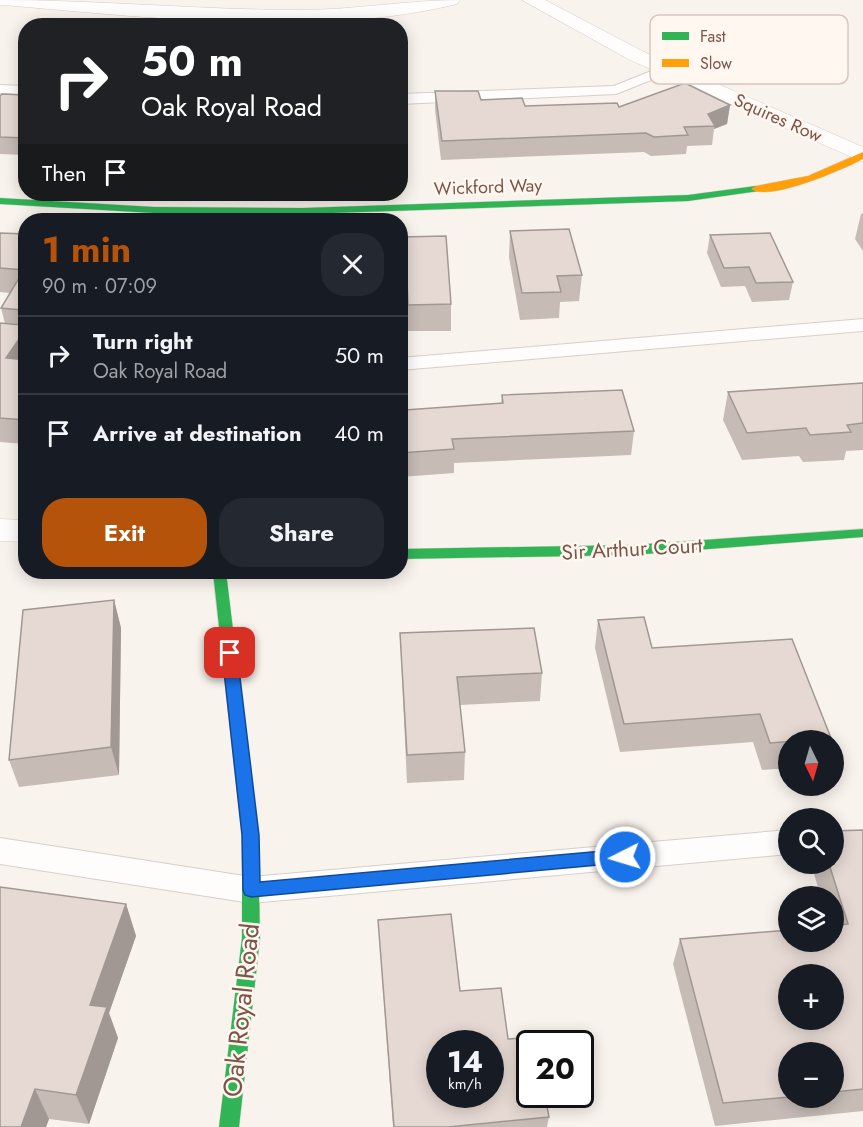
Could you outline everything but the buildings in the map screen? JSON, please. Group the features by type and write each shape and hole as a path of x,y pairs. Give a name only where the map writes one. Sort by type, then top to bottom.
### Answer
{"street":[{"path":"3,0 141,11 279,16 375,12 417,8 451,0"},
{"name":"Squires Row","path":"531,0 593,35 650,62"},
{"name":"Squires Row","path":"700,84 863,155"},
{"name":"Wickford Way","path":"294,213 688,198 784,186 827,175 863,155"},
{"name":"Wickford Way","path":"0,201 206,213"},
{"path":"0,530 18,531"},
{"name":"Sir Arthur Court","path":"408,554 507,555 754,543 863,533"},
{"name":"Oak Royal Road","path":"220,579 250,835 251,890 251,938 229,1127"}],"lane":[{"path":"408,99 616,90 650,76"},
{"path":"0,89 18,91"},
{"path":"408,363 863,325"},
{"path":"0,851 251,890 778,843"}],"traffic: fast":[{"path":"0,201 154,210 303,211 688,198 756,189"},
{"path":"408,554 632,550 863,533"},
{"path":"220,579 250,835 251,938 229,1127"}],"traffic: slow":[{"path":"756,189 786,185 812,178 863,155"}],"route":[{"path":"230,653 250,835 251,890 625,857"}]}
